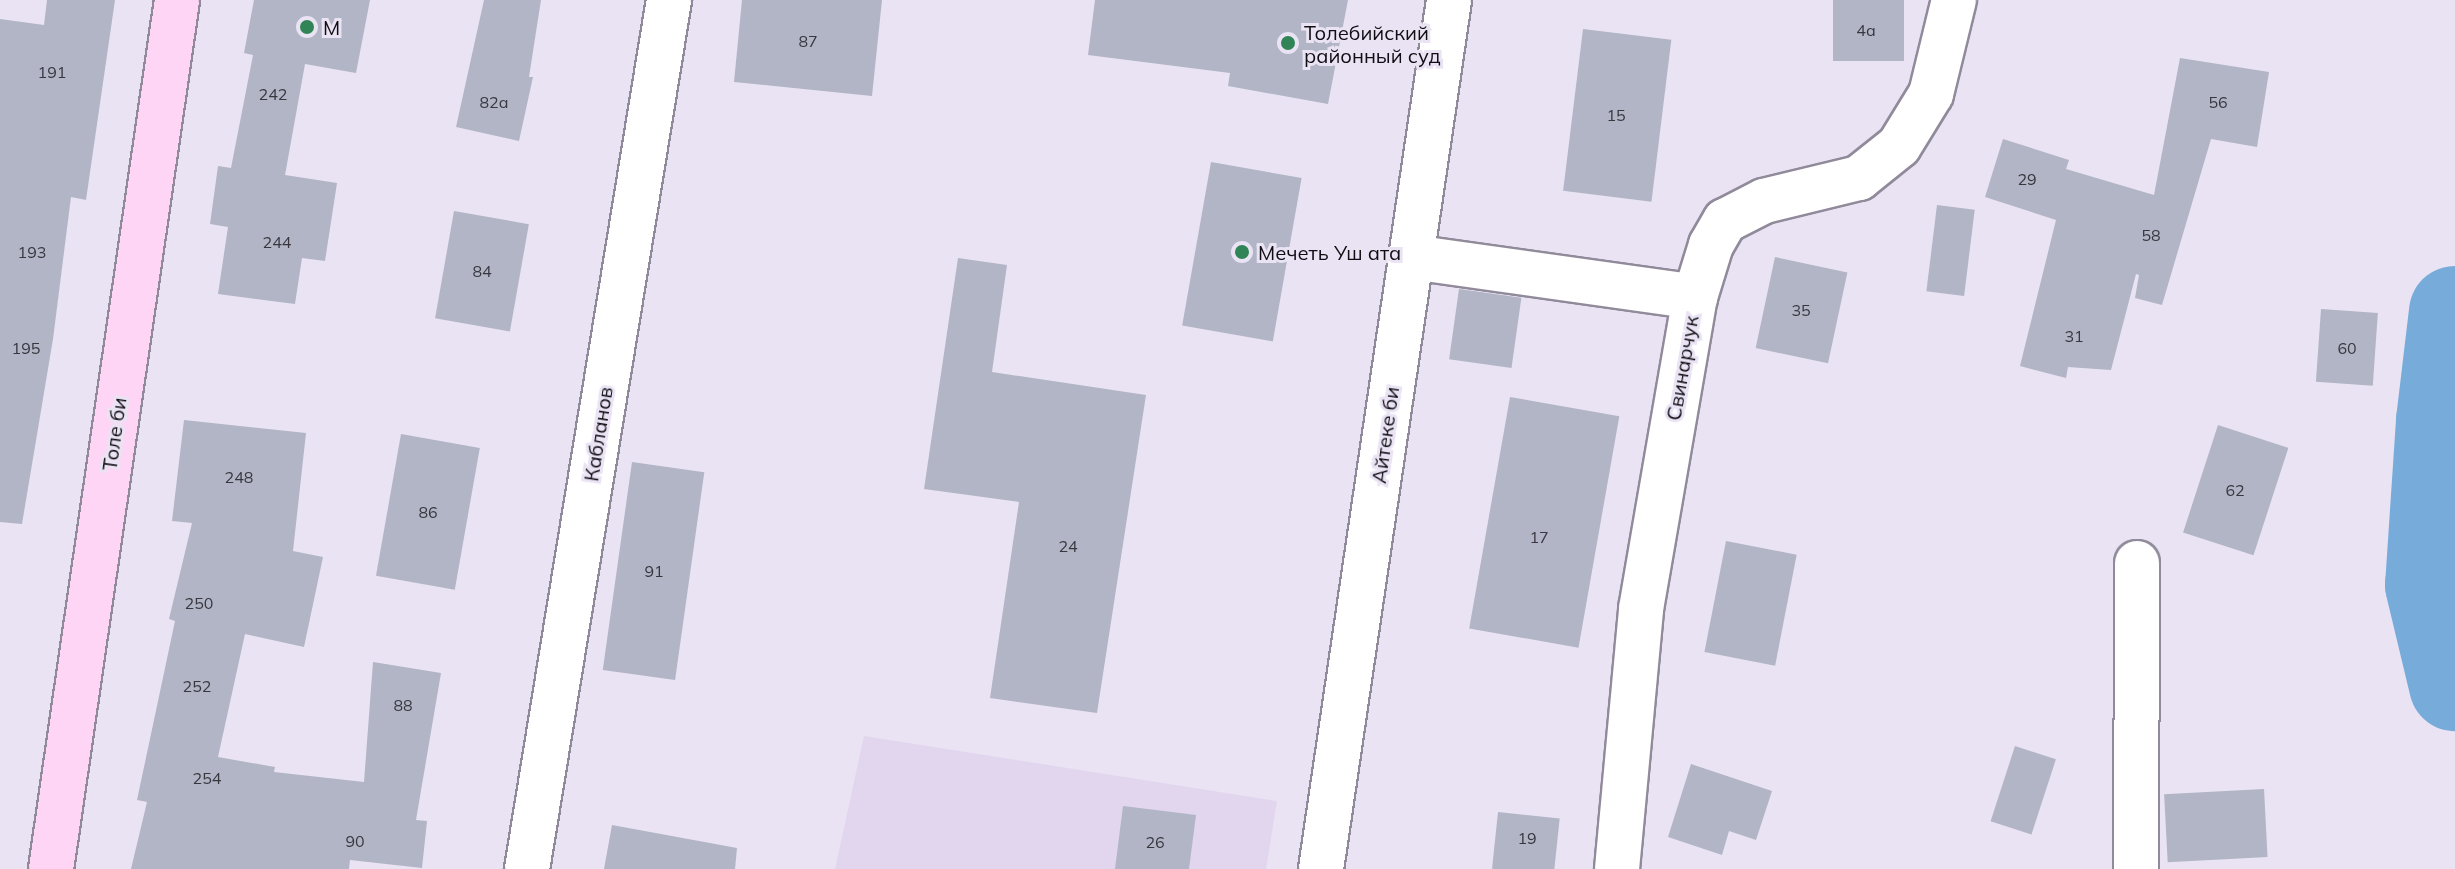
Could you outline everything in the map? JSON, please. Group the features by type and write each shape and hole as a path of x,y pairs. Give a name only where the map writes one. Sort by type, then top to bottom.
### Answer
{"main road":[{"name":"Толе би","path":"51,869 177,0"}],"street":[{"name":"Кабланов","path":"527,869 669,0"},
{"name":"Айтеке би","path":"1321,869 1449,0"},
{"name":"Свинарчук","path":"1617,869 1641,609 1695,297 1711,245 1725,221 1764,201 1859,178 1899,146 1931,94 1954,0"},
{"path":"1412,257 1695,297"},
{"path":"2136,869 2137,563"}],"shaded area":[{"path":"864,736 1277,801 1266,869 835,869"}],"building":[{"path":"47,0 115,0 86,200 71,197 53,339 22,524 0,522 0,19 44,25"},
{"path":"254,0 370,0 356,73 305,64 285,175 337,183 325,261 302,258 295,304 218,294 228,227 210,224 218,166 231,168 253,55 244,53"},
{"path":"484,0 541,0 529,77 533,77 519,141 456,127"},
{"path":"742,0 882,0 872,96 734,82"},
{"path":"1095,0 1348,0 1328,104 1228,86 1230,73 1088,55"},
{"path":"1833,0 1904,0 1904,61 1833,61"},
{"path":"1583,29 1671,40 1651,202 1563,191"},
{"path":"2180,58 2269,72 2257,147 2211,139 2162,305 2135,298 2139,275 2136,274 2111,370 2068,367 2066,378 2020,366 2056,220 1985,197 2003,139 2069,160 2066,169 2154,195"},
{"name":"Мечеть Уш ата","path":"1211,162 1302,178 1273,341 1182,325"},
{"path":"1937,205 1975,210 1964,296 1926,291"},
{"path":"454,211 529,224 510,332 435,318"},
{"path":"1775,257 1847,272 1828,363 1756,348"},
{"path":"958,258 1007,265 992,372 1146,395 1097,713 990,698 1019,502 924,489"},
{"path":"1459,289 1521,298 1512,368 1449,359"},
{"path":"2321,309 2378,313 2373,386 2316,382"},
{"path":"1510,397 1619,416 1579,648 1469,628"},
{"path":"184,420 306,433 293,551 323,557 304,647 245,634 218,757 275,767 274,772 364,782 373,662 441,673 416,820 427,821 422,868 350,860 349,869 131,869 147,802 137,800 175,621 169,619 192,523 172,521"},
{"path":"2218,425 2288,448 2253,555 2183,532"},
{"path":"401,434 480,448 455,590 376,576"},
{"path":"632,462 704,472 675,680 603,670"},
{"path":"1726,541 1797,555 1775,666 1704,652"},
{"path":"2015,746 2056,759 2031,834 1991,821"},
{"path":"1691,764 1772,791 1756,840 1729,831 1722,855 1668,837"},
{"path":"2264,789 2268,857 2168,862 2164,794"},
{"path":"1123,806 1196,815 1189,869 1115,869"},
{"path":"1498,812 1560,818 1554,869 1492,869"},
{"path":"612,825 737,848 735,869 604,869"}],"waterway":[{"path":"2455,312 2442,421 2431,585 2455,685"}],"place":[{"name":"M","path":"307,27"},
{"name":"Толебийский районный суд","path":"1288,43"},
{"name":"Мечеть Уш ата","path":"1242,252"}]}
